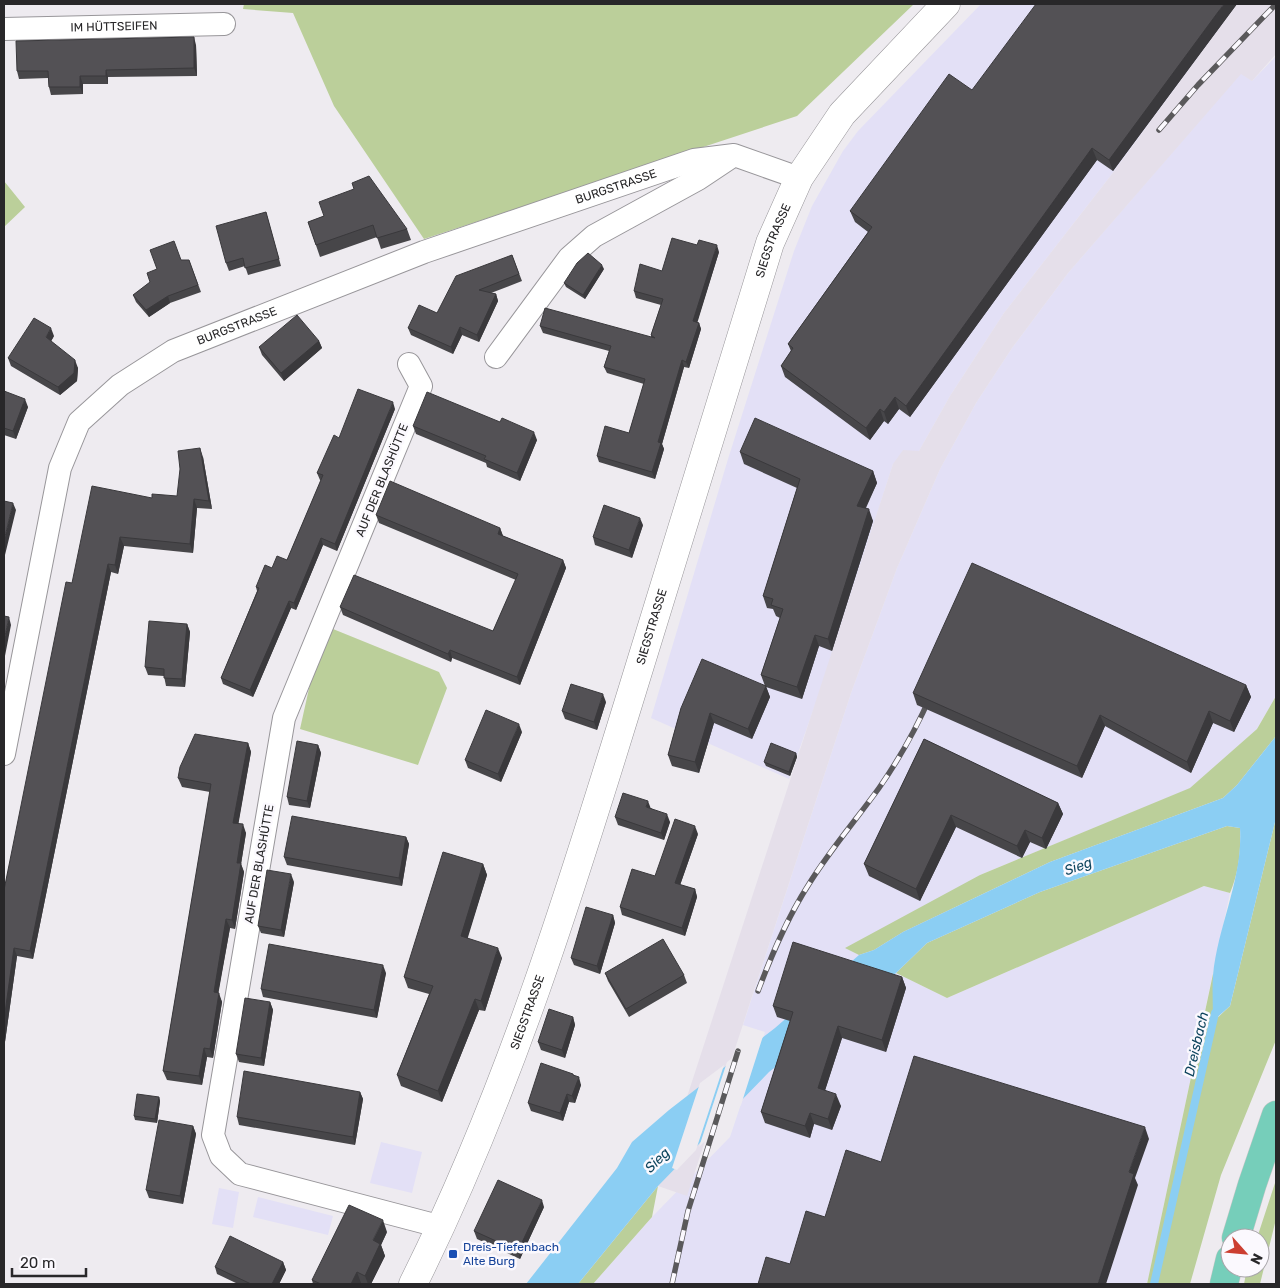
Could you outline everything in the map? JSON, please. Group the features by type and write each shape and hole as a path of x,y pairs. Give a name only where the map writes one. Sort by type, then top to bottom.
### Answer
{"main road":[{"path":"1239,1228 1276,1115"}],"street":[{"name":"SIEGSTRASSE","path":"413,1284 442,1227 518,1040 581,858 770,243 799,178 842,114 946,4"},
{"name":"IM HÜTTSEIFEN","path":"4,29 224,24"},
{"name":"BURGSTRASSE","path":"4,754 60,468 79,422 120,386 173,351 424,252 694,160 734,155 799,178"},
{"path":"496,357 569,258 594,236 698,179 734,155"},
{"name":"AUF DER BLASHÜTTE","path":"409,364 421,386 284,718 214,1135 221,1156 240,1174 442,1227"}],"shaded area":[{"path":"981,4 1237,4 1112,174 1004,313 950,396 919,451 893,464 822,685 789,779 651,718 728,459 794,251 812,206 843,151 858,131"},
{"path":"1237,4 1276,4 1276,54 1252,81 1241,74 1068,273 1012,348 976,403 940,469 897,568 851,693 687,1196 658,1186 893,464 903,450 919,451 950,396 1004,313 1112,174"},
{"path":"1276,56 1276,696 1257,729 1191,788 980,875 896,973 947,998 1204,886 1230,893 1147,1284 593,1284 652,1217 730,1137 765,1032 743,1025 851,693 897,568 940,469 976,403 1012,348 1068,273 1241,73 1252,81"},
{"path":"381,1142 422,1152 412,1193 370,1183"},
{"path":"219,1188 239,1192 233,1228 212,1224"},
{"path":"258,1197 333,1216 328,1235 253,1217"}],"green space":[{"path":"244,4 914,4 797,116 424,239 334,106 293,13 243,9"},
{"path":"4,181 25,207 4,227"},
{"path":"333,629 439,672 447,688 418,765 300,729 310,684"},
{"path":"1276,696 1276,736 1237,785 1223,798 1050,862 903,932 874,950 859,955 845,948 980,875 1190,788 1257,729"},
{"path":"1276,818 1276,1040 1221,1175 1190,1284 1147,1284 1213,974 1214,1021 1230,1006"},
{"path":"1227,826 1240,828 1239,861 1230,893 1204,886 947,998 896,973 927,943 1040,892"},
{"path":"1276,1180 1276,1219 1270,1243 1270,1228 1260,1228"},
{"path":"658,1186 652,1217 593,1284 578,1284"},
{"path":"1245,1278 1261,1278 1260,1284 1244,1284"}],"water":[{"name":"Sieg","path":"1276,736 1276,818 1230,1006 1213,1021 1213,975 1234,884 1240,847 1240,828 1227,826 1040,892 927,943 896,973 769,1072 658,1186 578,1284 526,1284 617,1168 632,1142 669,1110 775,1028 859,955 874,950 903,932 1050,862 1223,798 1237,785"}],"pier":[{"path":"764,1033 741,1105 699,1147 727,1062"},
{"path":"724,1065 696,1150 677,1170 672,1168 700,1083"}],"building":[{"path":"1036,4 1224,4 1109,160 1092,148 906,406 895,397 884,412 880,409 866,428 781,366 793,348 788,344 872,227 850,211 949,74 972,90"},
{"path":"194,37 194,68 106,70 106,76 80,76 80,87 49,87 48,71 17,71 16,41"},
{"path":"369,176 407,229 377,238 373,225 316,245 308,222 324,216 319,202 354,189 352,183"},
{"path":"266,212 279,259 245,268 243,258 226,263 216,226"},
{"path":"672,238 697,245 699,240 717,245 693,321 699,323 686,362 682,360 658,442 661,443 652,472 597,456 605,426 629,433 645,379 604,367 611,346 540,326 545,308 655,338 651,335 663,299 634,291 640,264 662,271"},
{"path":"174,241 181,260 189,260 198,285 168,296 146,310 133,295 150,282 147,273 157,269 150,250"},
{"path":"588,253 602,265 583,295 564,283 577,263"},
{"path":"512,255 519,274 479,290 496,294 477,335 460,327 451,347 408,328 419,305 437,313 456,276"},
{"path":"297,315 319,341 281,373 259,347"},
{"path":"34,318 51,328 46,337 75,360 74,373 58,387 8,358"},
{"path":"358,389 393,402 335,544 321,538 294,603 289,601 250,690 221,678 259,588 256,587 265,565 272,568 277,556 287,560 323,475 317,473 334,435 339,438"},
{"path":"4,391 25,399 13,431 4,428"},
{"path":"427,392 500,422 502,418 534,432 517,473 484,459 486,456 413,426"},
{"path":"755,418 873,471 857,506 869,509 828,639 815,635 797,687 761,675 783,609 771,605 773,599 763,596 800,479 740,452"},
{"path":"200,448 209,501 194,499 190,544 120,537 115,565 108,564 30,951 14,948 4,1020 4,890 66,582 72,583 92,486 152,498 152,494 177,496 180,469 178,451"},
{"path":"390,481 500,528 498,534 563,560 517,677 450,650 448,654 340,607 354,575 493,631 518,574 376,515"},
{"path":"4,501 13,503 4,541"},
{"path":"604,505 640,518 629,550 593,537"},
{"path":"972,563 1246,685 1230,721 1209,711 1187,762 1100,715 1077,766 913,693"},
{"path":"4,616 9,617 4,641"},
{"path":"149,621 187,624 182,679 164,678 164,669 145,667"},
{"path":"702,659 766,686 748,729 710,713 695,762 668,755 681,708"},
{"path":"571,684 603,694 594,722 562,711"},
{"path":"486,710 519,724 498,774 465,760"},
{"path":"195,734 248,743 233,823 243,824 237,863 241,863 232,920 226,919 214,992 219,993 210,1049 204,1048 199,1076 163,1071 211,784 178,778 180,767"},
{"path":"924,739 1058,803 1042,838 1025,830 1017,846 951,815 916,889 864,864"},
{"path":"297,741 318,745 307,801 287,797"},
{"path":"771,743 796,753 789,772 764,762"},
{"path":"623,793 648,801 646,807 667,814 661,833 615,817"},
{"path":"292,816 406,837 399,878 284,857"},
{"path":"675,819 695,826 675,883 695,889 682,928 620,907 632,869 655,876"},
{"path":"443,852 483,864 461,936 498,948 481,1001 475,999 438,1091 397,1075 433,986 404,977"},
{"path":"267,870 291,874 281,930 258,926"},
{"path":"586,907 613,915 597,966 571,958"},
{"path":"663,939 684,975 626,1009 605,973"},
{"path":"793,942 902,977 882,1040 838,1026 818,1088 836,1094 828,1119 810,1113 805,1126 761,1112 793,1012 773,1006"},
{"path":"269,944 383,965 374,1010 261,989"},
{"path":"245,998 270,1002 261,1058 236,1054"},
{"path":"549,1009 573,1017 562,1050 538,1042"},
{"path":"914,1056 1145,1127 1129,1172 1134,1174 1098,1284 758,1284 766,1257 790,1264 806,1211 825,1217 846,1150 881,1162"},
{"path":"541,1063 579,1077 572,1096 567,1094 560,1113 528,1103"},
{"path":"244,1071 360,1092 353,1137 237,1117"},
{"path":"137,1094 159,1097 155,1119 134,1116"},
{"path":"159,1120 193,1126 180,1196 146,1190"},
{"path":"498,1180 542,1200 518,1251 474,1231"},
{"path":"349,1205 383,1220 373,1240 380,1244 365,1276 357,1272 351,1284 321,1284 312,1280"},
{"path":"230,1236 283,1262 272,1284 251,1284 215,1267"}],"waterway":[{"name":"Dreisbach","path":"1154,1284 1215,1013"}],"railway":[{"path":"1159,130 1198,85 1276,4"},
{"path":"758,991 780,936 801,897 817,871 887,777 908,742 931,695"},
{"path":"672,1284 688,1211 738,1051"}],"place":[{"name":"Dreis-Tiefenbach Alte Burg","path":"453,1254"}]}
